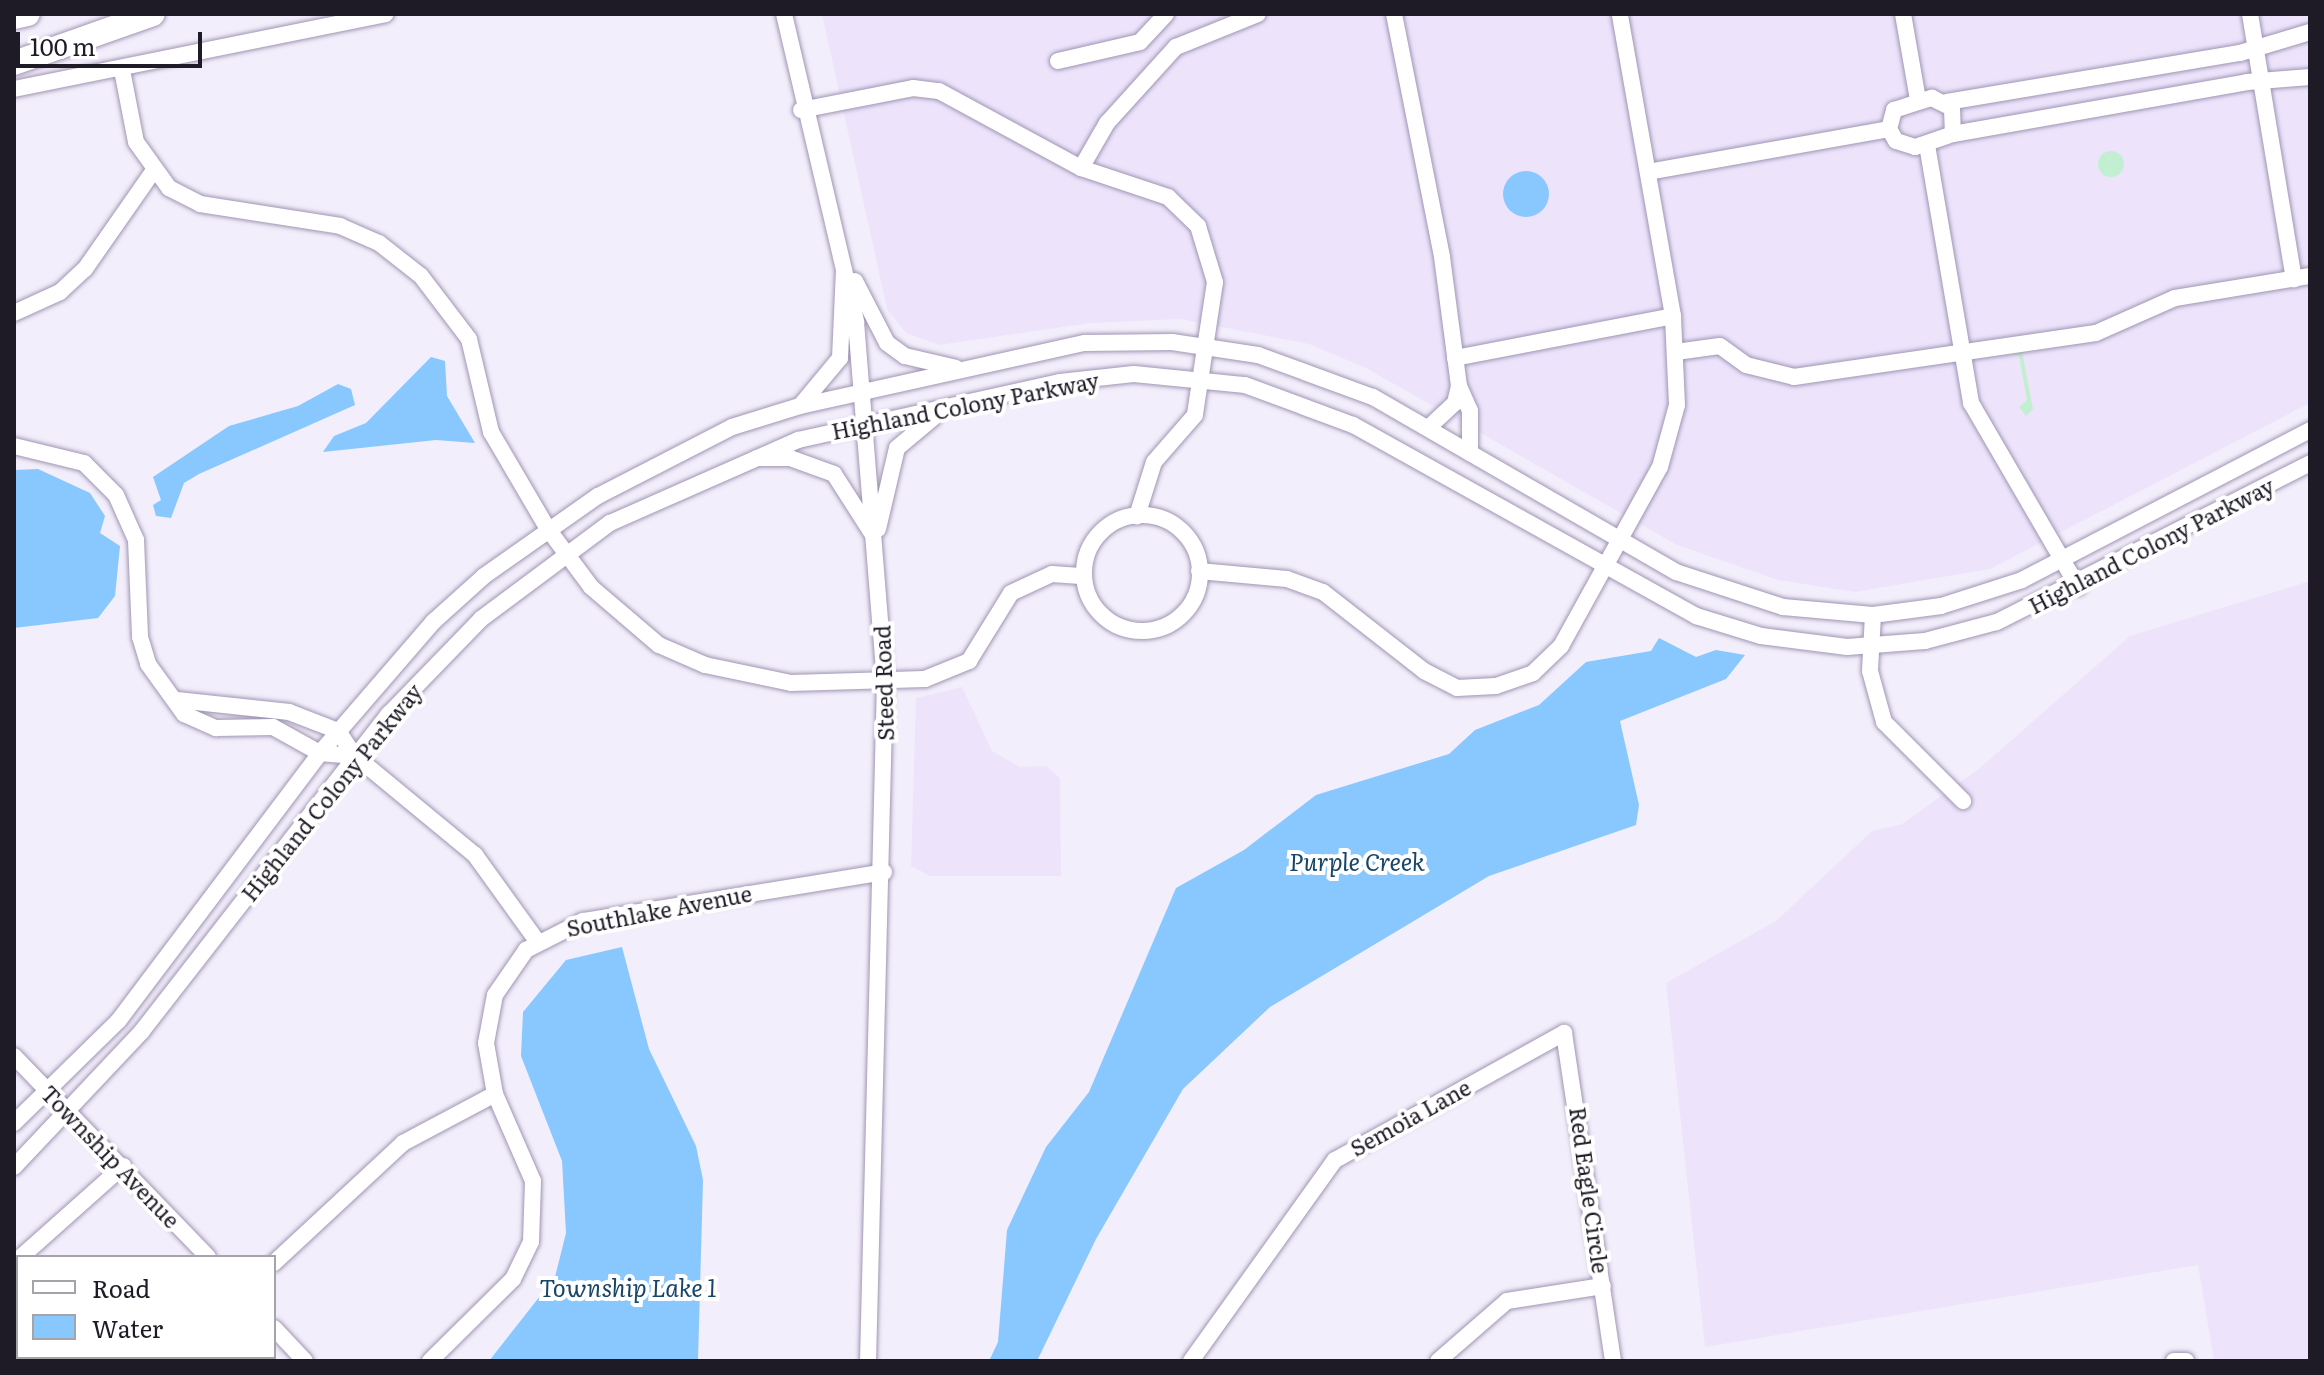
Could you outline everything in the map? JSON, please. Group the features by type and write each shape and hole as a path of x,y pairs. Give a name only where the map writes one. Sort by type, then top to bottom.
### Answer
{"highway":[{"path":"14,17 28,14"},
{"path":"14,63 153,14"}],"street":[{"path":"14,89 122,70 385,14"},
{"path":"1058,61 1140,42 1166,14"},
{"path":"1081,168 1107,123 1176,47 1238,17 1258,14"},
{"path":"1394,14 1459,386 1470,411 1470,453"},
{"path":"1199,571 1287,579 1323,592 1424,671 1457,688 1496,686 1533,673 1561,646 1668,448 1676,352 1673,316 1620,14"},
{"path":"1903,14 1918,100"},
{"path":"1676,352 1720,346 1746,365 1794,377 2096,333 2175,298 2302,277 2250,14"},
{"name":"Steed Road","path":"782,18 801,110 846,260 862,391 885,681 884,872 868,1361"},
{"path":"1889,129 1894,110 1918,100 1947,102 2257,45 2310,32"},
{"path":"122,70 136,142 169,188 200,204 340,226 421,276 469,339 491,432 548,529 591,587 659,645 705,665 791,683 885,681 947,674 969,661 1011,593 1052,574 1084,576"},
{"path":"1889,129 1902,146 1927,145 1953,134 2310,77"},
{"path":"801,110 913,88 939,91 1081,168 1157,192 1198,226 1214,269 1195,415 1154,462 1137,516"},
{"path":"1947,102 1956,117 1953,134"},
{"path":"1648,172 1889,129"},
{"path":"1927,145 1979,427 2078,587"},
{"path":"14,313 60,292 85,269 154,170"},
{"path":"846,260 887,343 905,356 958,368"},
{"path":"800,406 840,358 846,260"},
{"path":"1455,358 1673,316"},
{"name":"Highland Colony Parkway","path":"14,1123 119,1020 320,753 433,622 548,529 683,450 800,406 958,368 1085,343 1206,346 1336,380 1428,428 1618,537 1726,592 1783,607 1873,615 1972,598 2061,558 2310,430"},
{"name":"Highland Colony Parkway","path":"14,1167 69,1114 142,1031 355,756 430,668 564,551 748,457 864,425 1075,381 1201,377 1276,394 1353,425 1605,569 1729,627 1788,641 1872,646 1997,622 2078,587 2310,463"},
{"path":"1428,428 1455,403 1459,386"},
{"path":"875,538 897,448 920,424 963,406"},
{"path":"14,446 84,463 116,495 136,540 140,637 148,664 194,720 216,728 273,727 320,753 355,756"},
{"path":"748,457 790,458 834,474 875,538"},
{"path":"1137,516 1162,518 1182,531 1199,571 1181,617 1144,630 1103,616 1084,576 1103,529 1137,516"},
{"path":"1873,615 1870,671 1884,722 1963,801"},
{"path":"177,700 289,712 338,731 355,756 475,855 537,941"},
{"name":"Southlake Avenue","path":"430,1361 513,1279 531,1242 533,1181 495,1094 489,1013 510,967 537,941 594,918 884,872"},
{"name":"Semoia Lane","path":"1191,1361 1335,1160 1355,1143 1564,1033 1577,1095"},
{"name":"Township Avenue","path":"14,1056 206,1255"},
{"path":"276,1261 403,1143 495,1094"},
{"name":"Red Eagle Circle","path":"1577,1095 1613,1361"},
{"path":"24,1255 123,1166"},
{"name":"Red Eagle Circle","path":"1438,1361 1507,1301 1603,1286"},
{"path":"276,1330 305,1361"},
{"path":"2174,1361 2186,1361"}],"shaded area":[{"path":"822,14 2310,14 2310,403 1990,569 1855,592 1778,580 1677,545 1366,368 1309,344 1180,319 1091,323 939,345 906,333 887,309"},
{"path":"2310,581 2310,1361 2214,1361 2198,1265 1705,1347 1666,983 1776,921 1872,831 1902,824 1980,768 2130,636"},
{"path":"962,687 992,751 1020,767 1046,766 1060,778 1061,876 930,876 911,866 916,698"}],"green space":[{"path":"2111,151 2120,155 2124,164 2120,173 2111,177 2102,173 2098,164 2102,155"},
{"path":"2022,351 2033,409 2026,416 2019,407 2027,400 2019,356 2006,352"}],"water":[{"path":"1526,171 1542,178 1549,194 1542,210 1526,217 1510,210 1503,194 1510,178"},
{"path":"431,357 445,361 447,396 475,443 436,440 323,452 334,436 366,423"},
{"path":"338,384 351,389 355,405 199,474 184,483 171,518 156,516 153,505 161,500 153,477 229,426 298,406"},
{"path":"38,469 90,493 105,516 100,533 120,546 115,596 98,618 14,628 14,470"},
{"name":"Purple Creek","path":"1659,638 1696,657 1716,650 1745,655 1726,679 1620,721 1639,805 1636,825 1489,876 1270,1007 1183,1089 1096,1239 1037,1361 989,1361 998,1342 1007,1230 1046,1147 1089,1092 1176,888 1244,850 1316,795 1449,754 1475,730 1539,705 1586,662 1651,651"},
{"name":"Township Lake 1","path":"622,947 649,1049 696,1146 703,1180 698,1361 489,1361 555,1277 566,1233 562,1161 521,1056 523,1012 566,960"}]}
